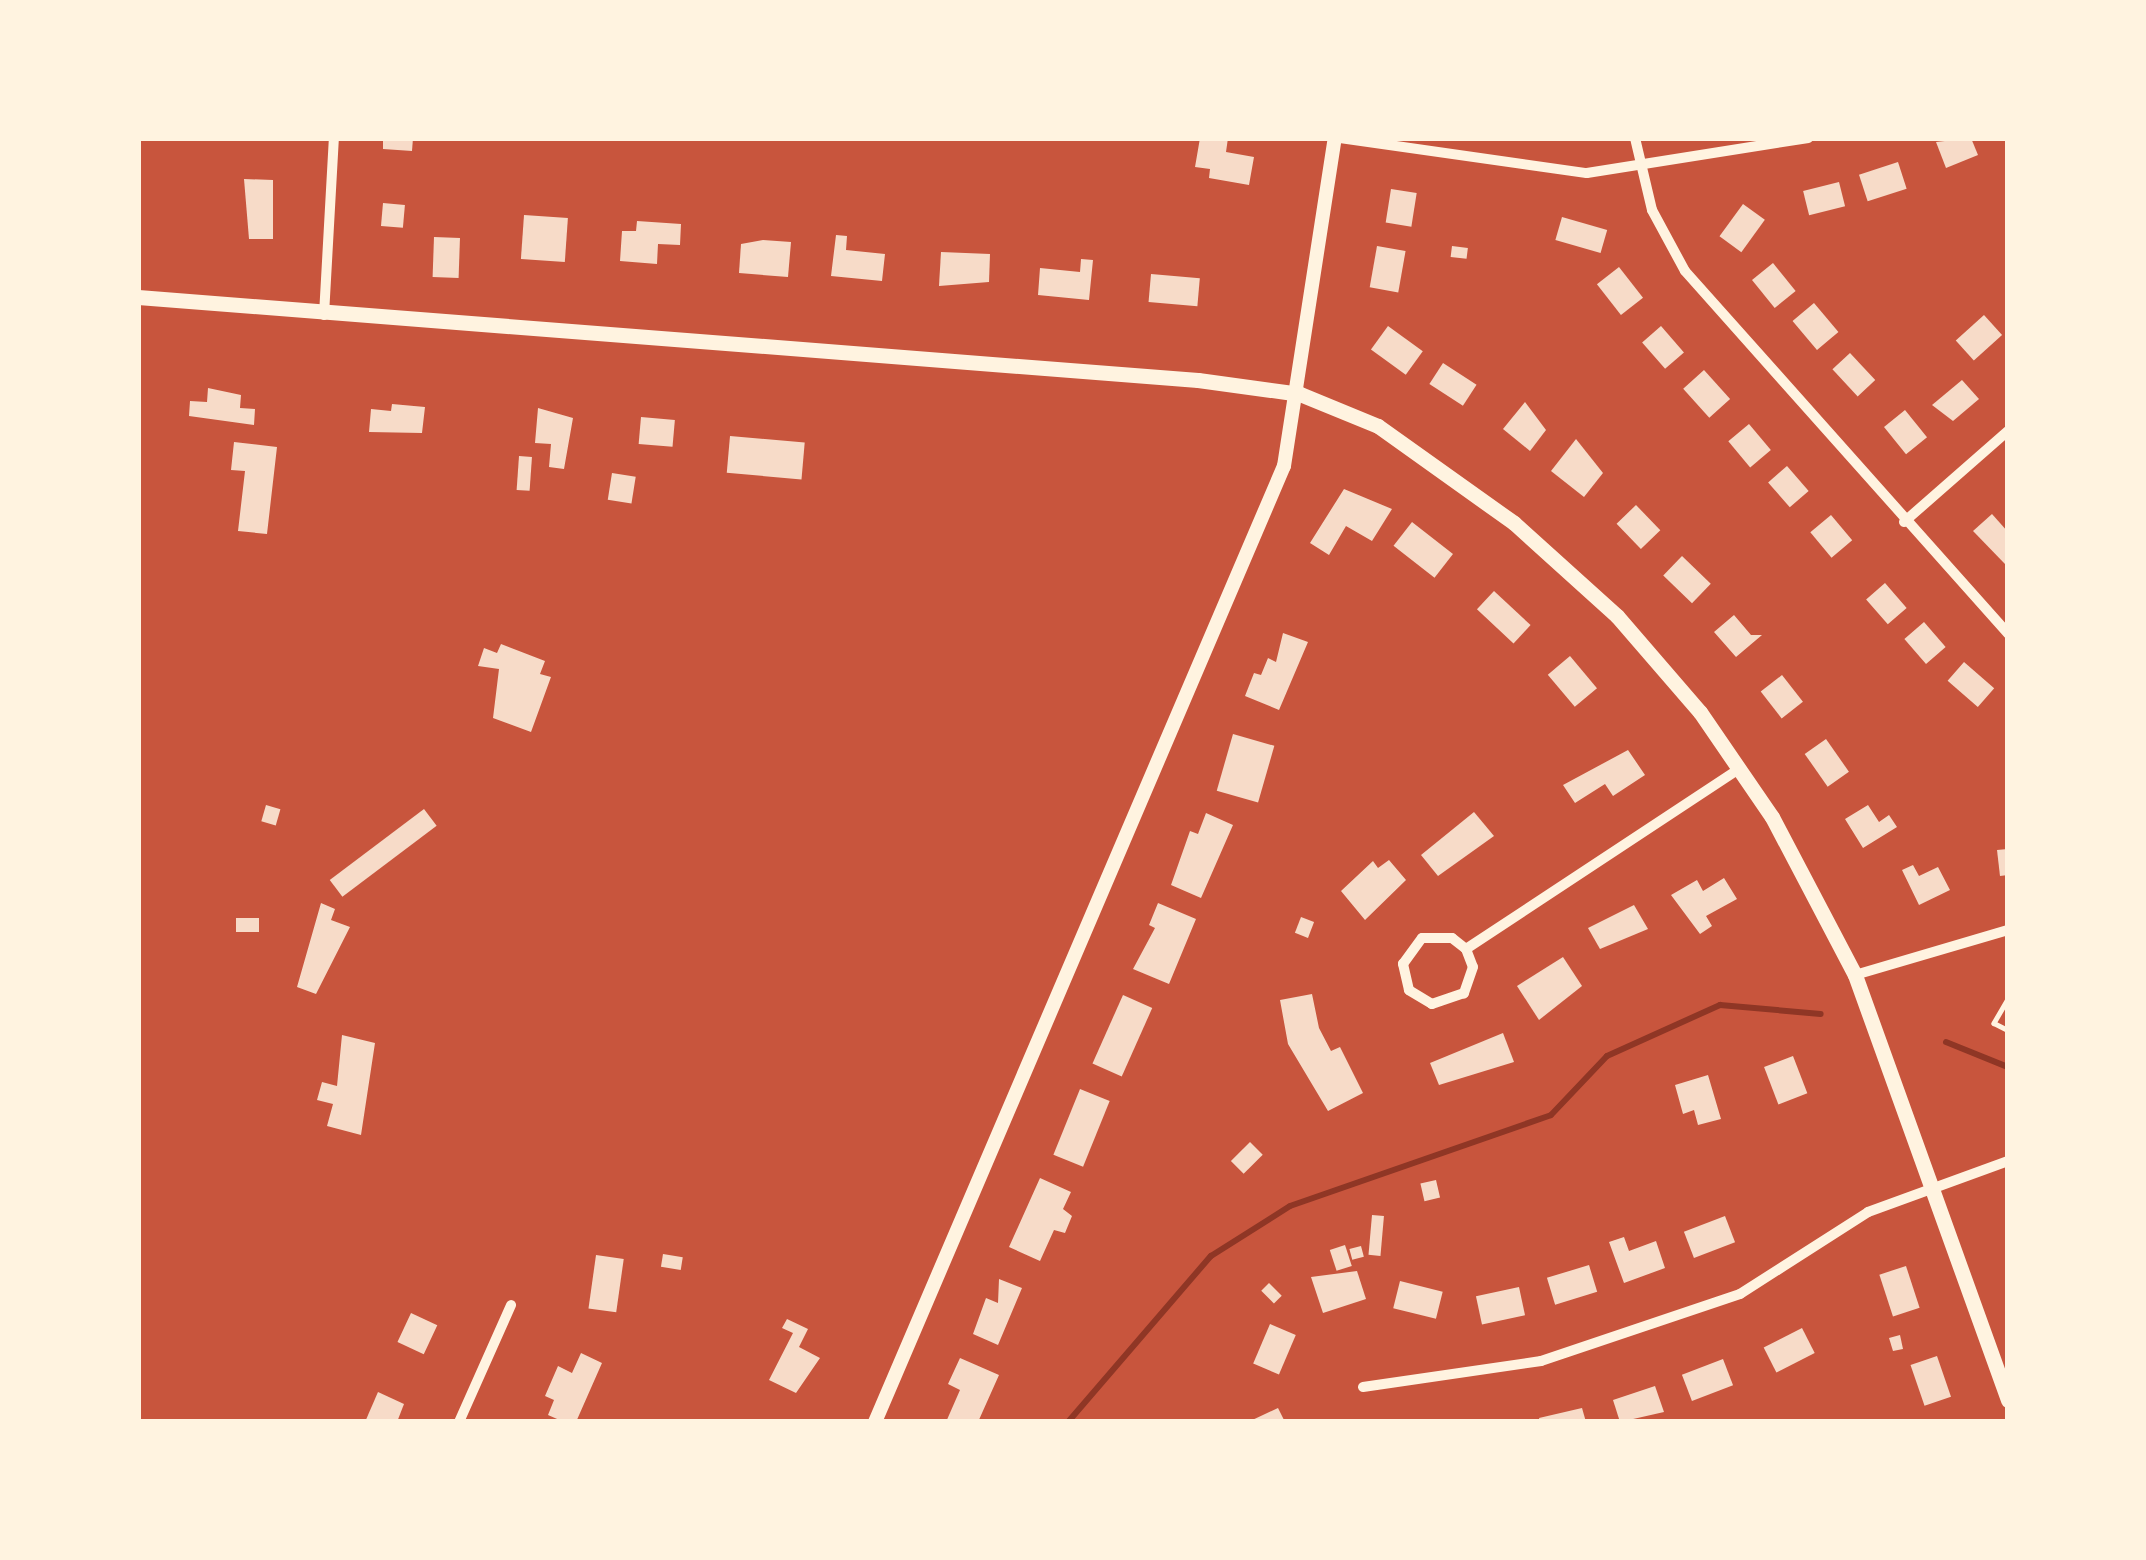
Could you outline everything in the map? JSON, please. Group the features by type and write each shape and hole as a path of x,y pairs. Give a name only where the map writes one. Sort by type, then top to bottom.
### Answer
{"main road":[{"path":"138,297 1117,373 1300,394 1378,426 1514,523 1617,616 1740,768 1855,975 2008,1400"}],"street":[{"path":"324,315 334,138"},
{"path":"875,1422 1268,508 1300,394 1338,138 1492,164 1640,169 1808,138"},
{"path":"1635,138 1640,169 1685,271 1904,523 2008,634"},
{"path":"1904,523 2008,430"},
{"path":"1466,950 1740,768"},
{"path":"1855,975 2008,930"},
{"path":"1422,938 1452,938 1466,950 1473,967 1464,993 1432,1004 1409,990 1403,964 1422,938"},
{"path":"1363,1387 1541,1361 1740,1294 1868,1212 2008,1161"},
{"path":"459,1422 512,1306"}],"path":[{"path":"2008,998 1994,1023 2008,1030"}],"building":[{"path":"383,138 413,138 412,151 383,149"},
{"path":"1200,138 1228,138 1226,152 1254,157 1249,185 1209,178 1210,169 1195,167"},
{"path":"1971,138 1978,155 1946,168 1936,142"},
{"path":"1898,162 1907,189 1868,201 1859,175"},
{"path":"244,179 273,180 273,239 249,239"},
{"path":"1839,182 1845,206 1809,215 1803,191"},
{"path":"1391,189 1417,193 1411,227 1386,223"},
{"path":"383,203 405,205 403,228 381,226"},
{"path":"1743,204 1765,220 1741,252 1719,236"},
{"path":"524,215 568,218 565,262 521,259"},
{"path":"1562,217 1607,230 1601,253 1555,240"},
{"path":"637,221 681,224 680,245 658,244 657,264 620,261 622,231 636,231"},
{"path":"836,235 847,236 846,250 885,254 882,281 831,276"},
{"path":"434,237 460,238 459,278 433,277"},
{"path":"791,242 788,277 739,273 741,244"},
{"path":"1377,246 1406,251 1398,292 1370,287"},
{"path":"1452,246 1468,248 1467,259 1451,257"},
{"path":"941,252 990,254 989,282 939,286"},
{"path":"1081,259 1093,260 1089,300 1038,295 1040,268 1080,272"},
{"path":"1773,263 1796,291 1775,308 1752,280"},
{"path":"1619,267 1643,298 1621,315 1597,284"},
{"path":"1151,274 1200,278 1197,306 1149,302"},
{"path":"1814,303 1838,332 1817,350 1793,321"},
{"path":"1984,315 2002,335 1974,360 1956,340"},
{"path":"1388,326 1423,351 1406,375 1371,349"},
{"path":"1661,326 1684,352 1665,369 1642,342"},
{"path":"1850,353 1875,380 1858,396 1832,369"},
{"path":"1443,363 1477,385 1463,406 1429,384"},
{"path":"1704,370 1730,399 1709,418 1683,389"},
{"path":"1962,380 1979,399 1953,421 1932,405"},
{"path":"208,388 241,395 240,408 255,409 254,425 189,416 190,401 207,402"},
{"path":"1525,402 1546,430 1530,451 1503,429"},
{"path":"392,404 425,407 422,433 369,432 371,409 391,411"},
{"path":"538,408 573,418 564,469 549,467 551,444 535,443"},
{"path":"1905,410 1927,437 1906,454 1884,427"},
{"path":"641,417 675,420 673,447 639,444"},
{"path":"1749,424 1771,450 1750,467 1728,441"},
{"path":"730,436 805,443 801,479 727,473"},
{"path":"1576,439 1603,473 1584,497 1551,471"},
{"path":"234,442 277,447 267,534 238,531 245,471 231,470"},
{"path":"519,456 532,457 530,491 517,490"},
{"path":"1787,466 1809,491 1790,507 1768,482"},
{"path":"612,473 636,477 631,503 608,500"},
{"path":"1344,489 1392,509 1372,541 1346,526 1329,555 1310,543"},
{"path":"1636,505 1660,530 1641,549 1617,524"},
{"path":"1992,514 2008,532 2005,564 1973,531"},
{"path":"1831,515 1852,540 1832,558 1810,532"},
{"path":"1412,522 1453,554 1435,578 1394,546"},
{"path":"1682,556 1711,584 1692,603 1663,575"},
{"path":"1885,583 1907,608 1888,624 1866,599"},
{"path":"1494,591 1531,625 1514,643 1477,609"},
{"path":"1734,615 1751,635 1762,635 1736,657 1714,632"},
{"path":"1924,622 1946,647 1926,664 1904,639"},
{"path":"1283,633 1308,642 1279,710 1245,696 1254,673 1261,675 1268,658 1276,662"},
{"path":"501,644 545,661 540,674 551,677 531,732 493,718 499,669 478,666 484,648 497,653"},
{"path":"1570,656 1597,688 1575,707 1548,675"},
{"path":"1964,662 1994,688 1978,707 1948,681"},
{"path":"1782,675 1803,702 1782,718 1761,692"},
{"path":"1233,734 1274,746 1258,803 1217,791"},
{"path":"1826,739 1849,772 1828,787 1805,754"},
{"path":"1628,750 1645,775 1613,796 1605,784 1575,803 1563,785"},
{"path":"266,805 280,809 276,825 261,821"},
{"path":"1868,805 1879,822 1889,815 1897,827 1863,848 1845,819"},
{"path":"424,809 437,826 342,897 330,880"},
{"path":"1474,812 1494,836 1438,876 1421,855"},
{"path":"1206,813 1233,825 1201,898 1171,885 1190,831 1198,834"},
{"path":"2008,849 2008,875 2000,876 1997,850"},
{"path":"1389,860 1406,880 1365,920 1341,891 1373,861 1378,868"},
{"path":"1913,865 1919,876 1938,867 1950,890 1919,905 1902,870"},
{"path":"1724,878 1737,899 1706,916 1712,926 1700,934 1671,895 1697,880 1703,891"},
{"path":"321,903 335,909 331,920 350,927 316,994 297,987"},
{"path":"1158,903 1196,919 1169,984 1133,969 1155,928 1149,925"},
{"path":"1634,905 1648,929 1600,949 1588,928"},
{"path":"1301,917 1314,922 1308,938 1295,933"},
{"path":"236,918 259,918 259,932 236,932"},
{"path":"1563,957 1582,986 1539,1020 1517,986"},
{"path":"1312,994 1319,1028 1331,1051 1340,1047 1363,1093 1328,1111 1288,1044 1280,1000"},
{"path":"1123,995 1152,1008 1122,1077 1092,1064"},
{"path":"1503,1033 1514,1062 1439,1085 1430,1063"},
{"path":"342,1035 375,1043 361,1135 327,1126 333,1104 317,1100 322,1082 337,1086"},
{"path":"1793,1056 1807,1093 1778,1104 1764,1067"},
{"path":"1708,1075 1721,1119 1698,1125 1694,1110 1683,1114 1675,1085"},
{"path":"1080,1089 1110,1101 1083,1167 1053,1155"},
{"path":"1250,1142 1263,1155 1244,1174 1231,1161"},
{"path":"1040,1178 1071,1192 1063,1209 1072,1216 1065,1233 1054,1230 1040,1261 1009,1247"},
{"path":"1436,1180 1440,1198 1424,1201 1420,1184"},
{"path":"1372,1215 1384,1216 1380,1256 1369,1255"},
{"path":"1725,1216 1735,1242 1694,1258 1684,1232"},
{"path":"1624,1237 1629,1251 1656,1241 1665,1268 1624,1283 1609,1242"},
{"path":"1345,1245 1352,1266 1337,1271 1330,1250"},
{"path":"1361,1246 1364,1257 1352,1260 1349,1249"},
{"path":"663,1254 683,1257 681,1270 661,1267"},
{"path":"596,1255 624,1259 616,1312 588,1308"},
{"path":"1589,1265 1597,1292 1555,1305 1547,1278"},
{"path":"1906,1266 1920,1308 1893,1316 1879,1275"},
{"path":"1357,1271 1366,1299 1323,1313 1311,1277"},
{"path":"999,1279 1022,1288 998,1345 973,1334 986,1298 998,1303"},
{"path":"1400,1281 1443,1292 1436,1319 1393,1308"},
{"path":"1269,1283 1282,1296 1274,1304 1261,1291"},
{"path":"1519,1287 1525,1315 1482,1325 1476,1296"},
{"path":"411,1313 437,1325 424,1354 397,1342"},
{"path":"787,1319 808,1329 799,1347 820,1358 796,1393 769,1380 793,1333 782,1328"},
{"path":"1270,1324 1296,1335 1279,1375 1253,1364"},
{"path":"1802,1328 1815,1353 1776,1372 1764,1348"},
{"path":"1900,1335 1903,1349 1893,1351 1889,1338"},
{"path":"581,1353 602,1363 576,1422 564,1422 548,1415 554,1400 545,1396 558,1366 572,1373"},
{"path":"1937,1356 1951,1397 1925,1406 1911,1365"},
{"path":"960,1358 999,1375 978,1422 946,1422 960,1390 948,1384"},
{"path":"1723,1359 1733,1385 1692,1401 1682,1375"},
{"path":"1655,1386 1664,1412 1620,1422 1613,1400"},
{"path":"378,1392 404,1404 397,1422 365,1422"},
{"path":"1278,1408 1285,1422 1248,1422"},
{"path":"1582,1408 1586,1422 1540,1422 1539,1418"}],"waterway":[{"path":"1068,1422 1211,1256 1290,1206 1551,1115 1607,1056 1720,1005 1821,1014"},
{"path":"1946,1042 2008,1067"}]}
